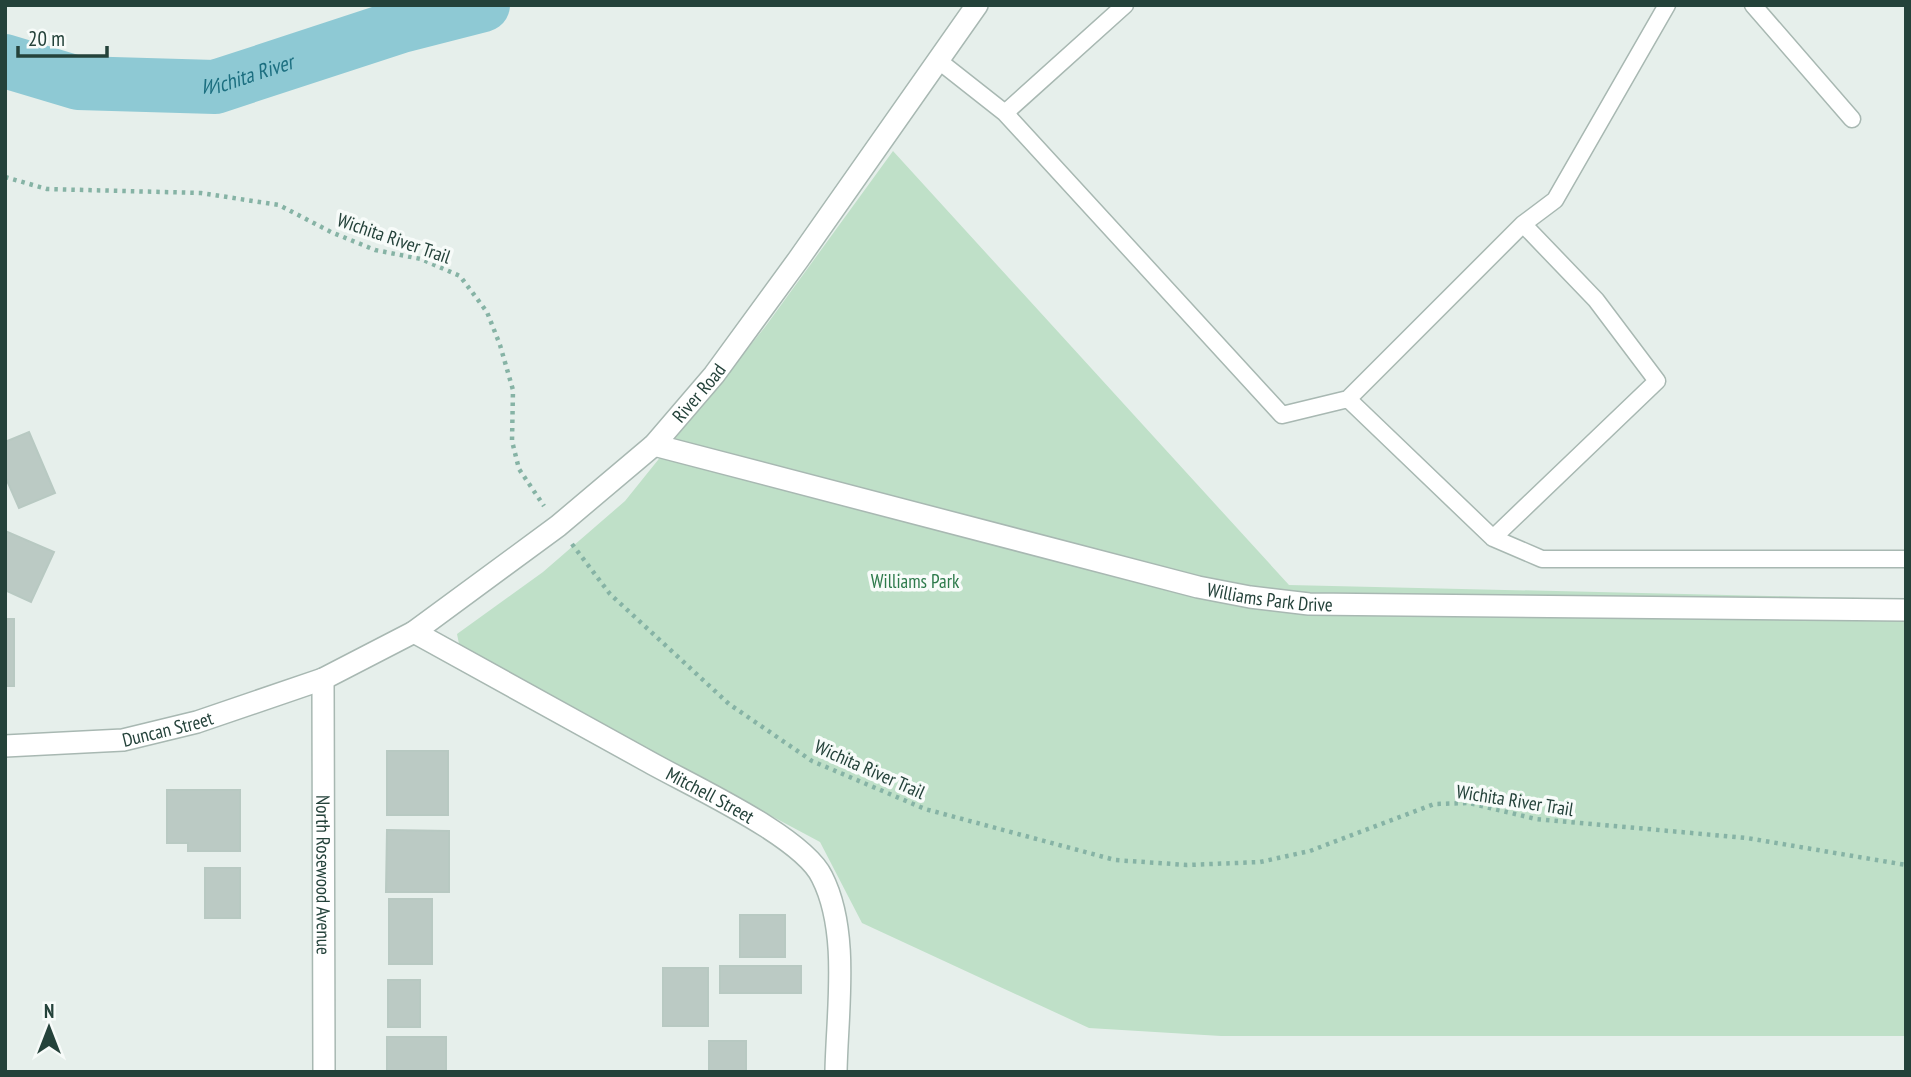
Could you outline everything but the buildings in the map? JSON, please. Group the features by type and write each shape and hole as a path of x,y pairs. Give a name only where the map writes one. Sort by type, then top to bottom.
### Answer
{"street":[{"name":"River Road","path":"323,679 414,632 558,526 654,445 744,333 977,5"},
{"name":"Williams Park Drive","path":"654,445 1198,587 1274,601 1480,608 1906,610"},
{"name":"Mitchell Street","path":"414,632 749,818 805,855 822,877 833,907 839,938 836,1072"},
{"name":"Duncan Street","path":"5,746 123,740 197,722 323,679"},
{"name":"North Rosewood Avenue","path":"323,679 324,1072"}],"lane":[{"path":"1004,113 1125,5"},
{"path":"939,61 1004,113 1282,415 1348,399 1523,223 1555,200 1667,5"},
{"path":"1753,5 1852,119"},
{"path":"1493,538 1657,381 1596,300 1523,223"},
{"path":"1348,399 1493,538 1542,559 1906,559"}],"path":[{"name":"Wichita River Trail","path":"5,177 47,189 201,193 279,205 331,233 375,250 421,259 460,276 487,312 500,345 513,390 512,441 519,469 610,594 729,704 813,761 925,808 1115,860 1188,865 1260,862 1310,851 1434,804 1469,803 1536,819 1747,838 1906,865"}],"green space":[{"name":"Williams Park","path":"893,151 1289,585 1906,599 1906,1036 1221,1036 1089,1028 862,923 820,842 460,649 457,634 543,572 625,501 765,327"}],"waterway":[{"name":"Wichita River","path":"5,61 78,83 215,87 401,26 483,5"}]}
